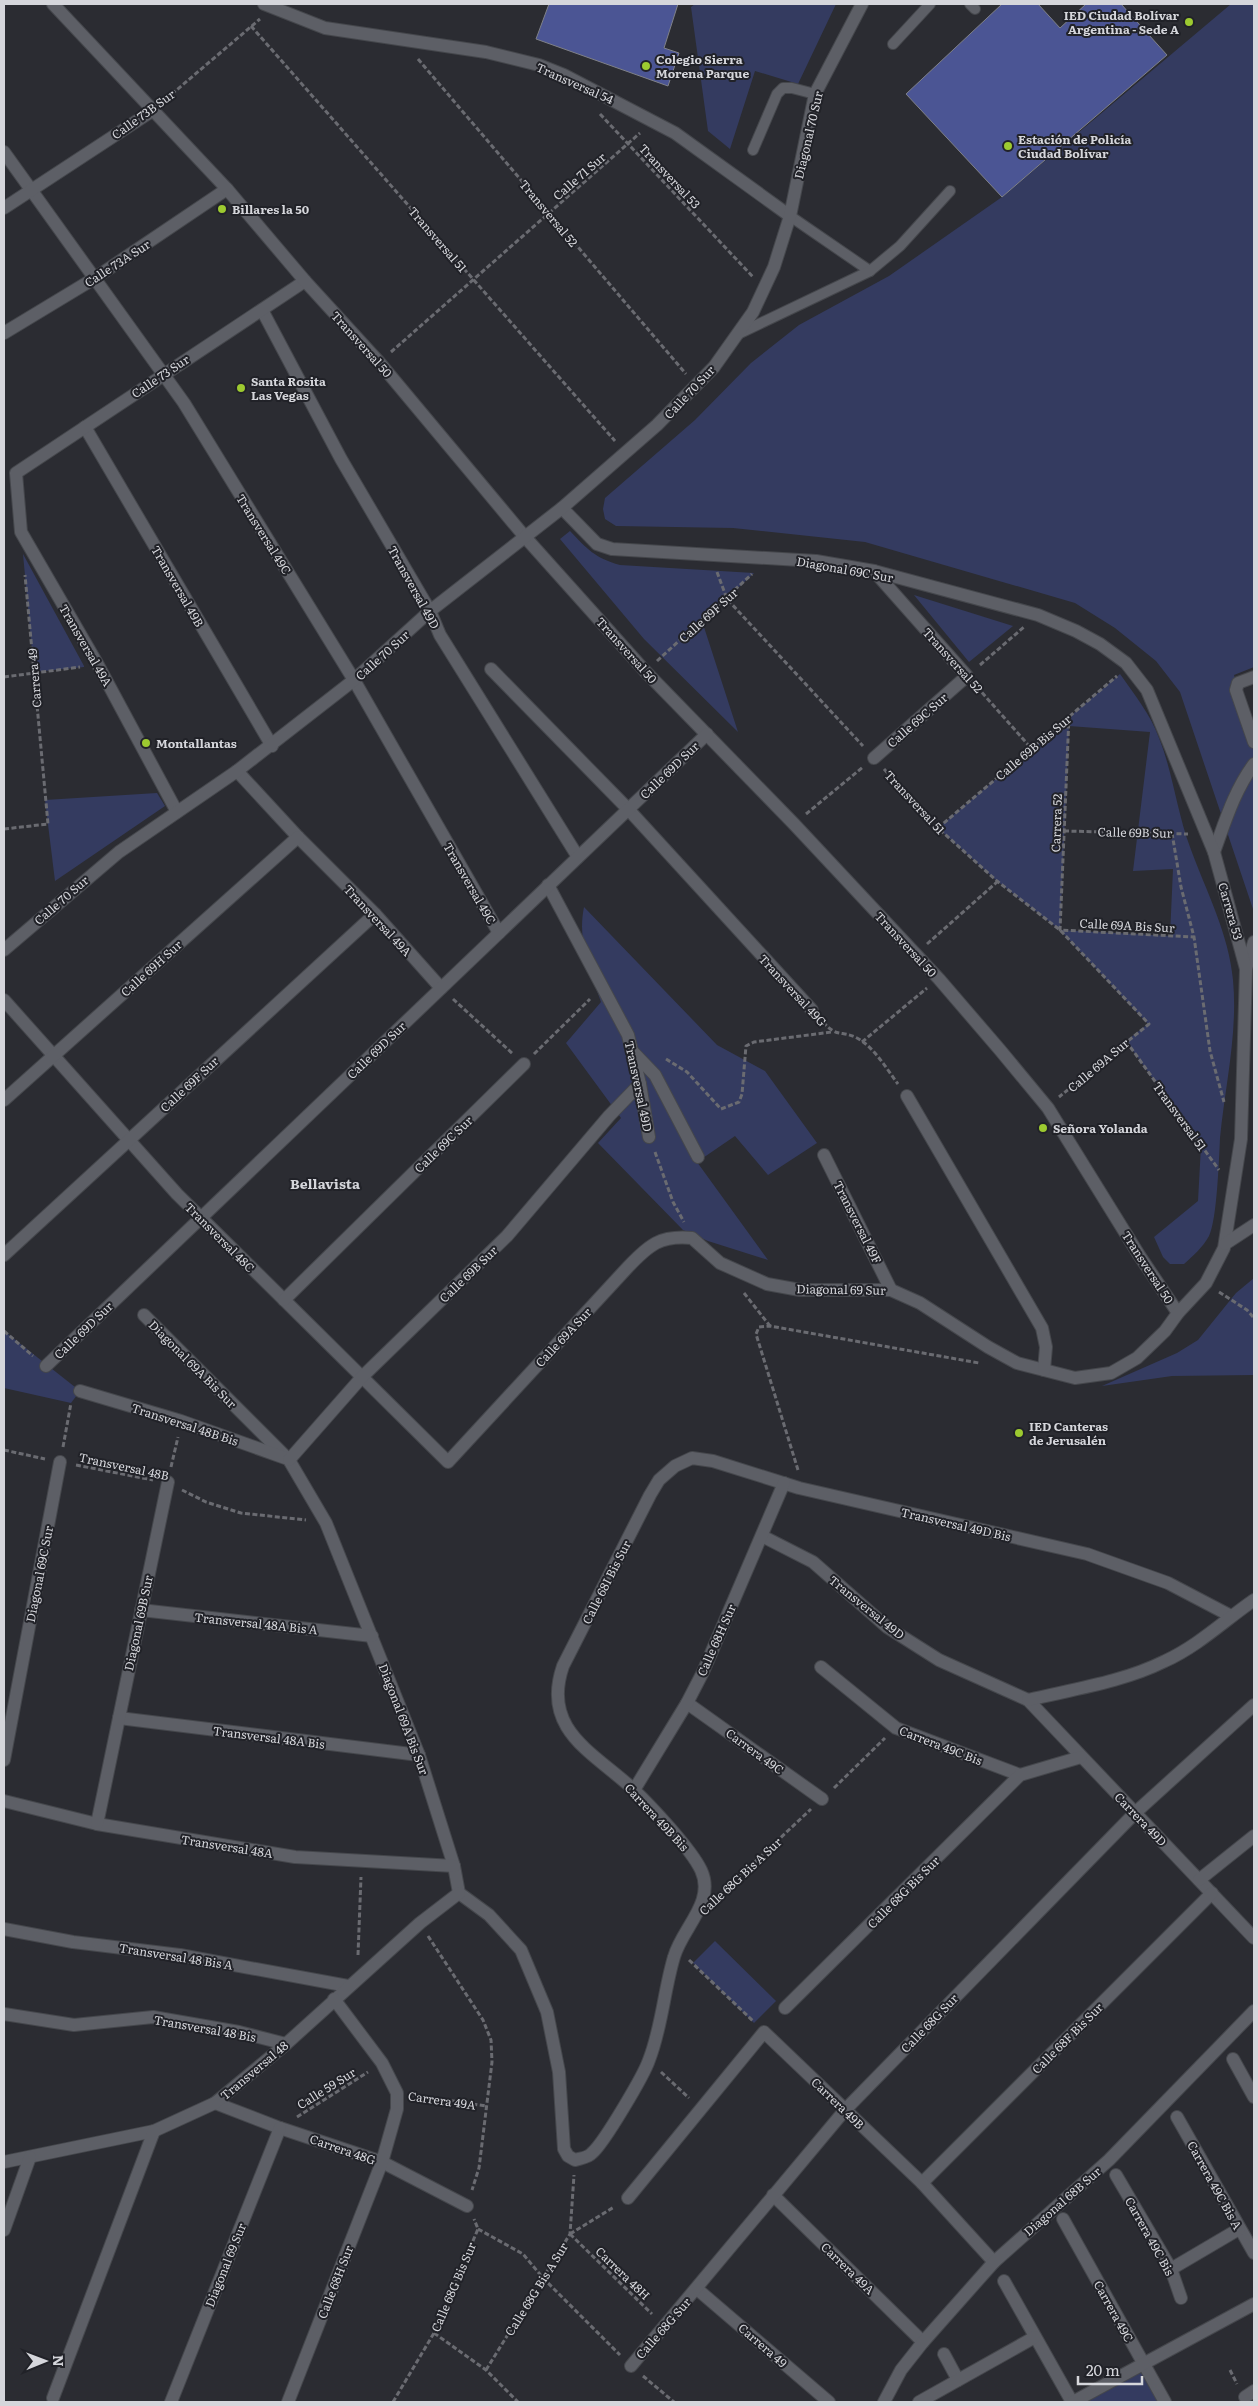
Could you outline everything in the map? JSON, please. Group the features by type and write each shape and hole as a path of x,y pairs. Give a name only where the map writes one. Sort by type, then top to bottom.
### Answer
{"street":[{"name":"Transversal 50","path":"53,4 227,190 305,281 379,362 525,537 645,671 794,824 939,979 1048,1108 1178,1313"},
{"name":"Diagonal 70 Sur","path":"790,216 815,94 862,4"},
{"name":"Transversal 54","path":"268,6 325,28 486,52 539,65 564,75 654,120 790,216"},
{"name":"Calle 73B Sur","path":"4,208 152,111"},
{"name":"Transversal 49C","path":"4,152 184,403 354,680 499,933"},
{"name":"Calle 73A Sur","path":"4,333 95,278 227,190"},
{"name":"Calle 70 Sur","path":"4,950 101,866 272,746 354,680 430,612 562,508 657,425 696,386 738,334 753,312 764,290 790,216"},
{"name":"Calle 73 Sur","path":"16,473 305,281"},
{"name":"Transversal 49D","path":"262,310 341,459 430,612 440,635 578,857"},
{"name":"Transversal 49B","path":"85,427 272,746"},
{"name":"Transversal 49A","path":"16,473 21,532 98,665 177,812"},
{"name":"Diagonal 69C Sur","path":"562,508 597,544 612,549 816,561 874,571 1038,615 1076,631 1100,644 1126,663"},
{"name":"Transversal 52","path":"874,571 967,676"},
{"name":"Carrera 53","path":"1126,663 1147,690 1207,834 1235,921 1246,969 1241,1139 1226,1244 1206,1284 1178,1313"},
{"name":"Transversal 49G","path":"491,669 628,809 812,1010"},
{"name":"Calle 69C Sur","path":"874,758 967,676"},
{"path":"1254,677 1238,683 1236,690 1254,742"},
{"name":"Calle 69D Sur","path":"46,1366 706,734"},
{"path":"1214,852 1234,798 1244,778 1254,764"},
{"name":"Transversal 49A","path":"237,771 298,837 375,914 441,988"},
{"name":"Calle 69H Sur","path":"4,1100 298,837"},
{"name":"Transversal 49D","path":"548,885 628,1035 650,1137"},
{"name":"Calle 69F Sur","path":"4,1255 375,914"},
{"path":"1246,969 1254,942"},
{"name":"Transversal 48C","path":"4,1000 201,1218 448,1462"},
{"path":"632,1051 656,1075 698,1157"},
{"name":"Calle 69C Sur","path":"284,1300 524,1064"},
{"name":"Calle 69B Sur","path":"290,1460 362,1377 508,1236 609,1116 640,1084"},
{"path":"907,1096 1042,1328 1046,1347 1044,1370 1075,1378 1111,1373 1136,1358 1165,1331 1178,1313"},
{"name":"Transversal 49F","path":"824,1155 892,1290"},
{"path":"1226,1244 1254,1225"},
{"name":"Diagonal 69 Sur","path":"692,1238 720,1263 767,1284 800,1290 892,1290 920,1303 988,1347 1017,1363 1044,1370"},
{"name":"Calle 69A Sur","path":"448,1462 648,1247 663,1239 692,1238"},
{"name":"Diagonal 69A Bis Sur","path":"144,1315 290,1460 326,1523 419,1755 454,1866 459,1893"},
{"name":"Transversal 48B Bis","path":"80,1391 181,1421 290,1460"},
{"name":"Transversal 49D Bis","path":"675,1466 692,1458 713,1461 799,1488 1087,1554 1168,1583 1231,1616"},
{"name":"Diagonal 69C Sur","path":"4,1760 60,1462"},
{"name":"Calle 68I Bis Sur","path":"558,1708 558,1692 564,1666 650,1495 659,1480 675,1466"},
{"name":"Diagonal 69B Sur","path":"97,1824 168,1482"},
{"name":"Calle 68H Sur","path":"634,1790 687,1703 784,1483"},
{"name":"Transversal 49D","path":"762,1536 813,1562 887,1627 939,1660 1028,1700"},
{"path":"1028,1700 1137,1674 1174,1656 1203,1638 1254,1600"},
{"name":"Transversal 48A Bis A","path":"141,1610 372,1636"},
{"name":"Carrera 49C Bis","path":"821,1667 896,1728 1020,1776"},
{"name":"Carrera 49D","path":"1028,1700 1254,1938"},
{"name":"Carrera 49C","path":"687,1703 822,1799"},
{"name":"Calle 68G Sur","path":"631,2366 845,2110 1136,1812 1254,1705"},
{"name":"Carrera 49B Bis","path":"558,1708 565,1725 575,1741 634,1790 693,1855 702,1872 705,1891 696,1918"},
{"name":"Transversal 48A Bis","path":"119,1718 419,1755"},
{"path":"1020,1776 1081,1757"},
{"name":"Calle 68G Bis Sur","path":"785,2008 1020,1776"},
{"name":"Transversal 48A","path":"4,1801 97,1824 295,1857 454,1866"},
{"path":"1199,1880 1254,1836"},
{"path":"459,1893 489,1915 521,1950 546,2012 559,2072 564,2149 568,2156 575,2160"},
{"name":"Transversal 48","path":"4,2162 154,2130 215,2103 286,2044 420,1923 459,1893"},
{"name":"Calle 68F Bis Sur","path":"922,2183 1212,1893"},
{"name":"Calle 68G Bis A Sur","path":"575,2160 589,2156 599,2146 649,2060 675,1954 696,1918"},
{"name":"Transversal 48 Bis A","path":"4,1929 73,1942 180,1955 353,1982"},
{"path":"334,1999 382,2063 397,2093"},
{"name":"Diagonal 68B Sur","path":"884,2402 901,2370 923,2342 994,2262 1109,2160 1254,2011"},
{"name":"Transversal 48 Bis","path":"4,2014 74,2025 153,2017 239,2032 286,2044"},
{"path":"628,2198 764,2032"},
{"name":"Carrera 49B","path":"764,2032 922,2183 994,2262"},
{"path":"1233,2059 1254,2097"},
{"name":"Calle 68H Sur","path":"288,2402 382,2162 397,2109 397,2093"},
{"name":"Carrera 48G","path":"215,2103 280,2128 382,2162 467,2206"},
{"name":"Carrera 49C Bis A","path":"1177,2117 1254,2253"},
{"name":"Diagonal 69 Sur","path":"171,2402 280,2128"},
{"path":"53,2398 154,2130"},
{"path":"4,2230 30,2157"},
{"name":"Carrera 49C Bis","path":"1116,2175 1171,2269 1181,2298"},
{"name":"Carrera 49A","path":"773,2195 923,2342"},
{"name":"Carrera 49C","path":"1063,2219 1165,2402"},
{"path":"1171,2269 1239,2229"},
{"path":"1004,2281 1072,2402 1254,2304"},
{"name":"Carrera 49","path":"697,2289 829,2402"},
{"path":"919,2402 1035,2338"},
{"path":"944,2354 958,2380"}],"lane":[{"path":"893,44 930,4"},
{"path":"753,150 777,94 783,88 792,88 815,94"},
{"name":"Calle 70 Sur","path":"738,334 870,271 900,246 950,191"},
{"path":"790,216 870,271"}],"path":[{"name":"Calle 73B Sur","path":"152,111 251,26 268,6"},
{"name":"Transversal 51","path":"251,26 626,453"},
{"name":"Transversal 52","path":"402,40 696,386"},
{"name":"Transversal 53","path":"596,110 764,290"},
{"name":"Calle 71 Sur","path":"379,362 629,144 654,120"},
{"name":"Transversal 51","path":"711,556 727,599 938,828 997,882 1060,930 1149,1024"},
{"name":"Calle 69F Sur","path":"645,671 771,558"},
{"name":"Carrera 49","path":"4,828 48,824 25,574"},
{"path":"967,676 1038,615"},
{"name":"Calle 69B Bis Sur","path":"938,828 1120,674 1126,663"},
{"path":"4,677 98,665"},
{"name":"Transversal 52","path":"967,676 1031,748"},
{"name":"Carrera 52","path":"1060,930 1069,716"},
{"path":"794,824 874,758"},
{"name":"Calle 69B Sur","path":"1064,831 1207,834"},
{"path":"1172,833 1181,887 1194,937 1210,1051 1219,1089 1226,1106"},
{"path":"916,955 997,882"},
{"name":"Calle 69A Bis Sur","path":"1060,930 1194,937"},
{"path":"862,1042 939,979"},
{"path":"441,988 524,1064 602,988"},
{"name":"Transversal 49G","path":"812,1010 832,1032 856,1037 862,1042 877,1056 907,1096"},
{"name":"Calle 69A Sur","path":"1048,1108 1126,1041 1149,1024"},
{"path":"660,1056 687,1072 721,1109 740,1102 746,1046 754,1042 832,1032"},
{"name":"Transversal 51","path":"1126,1041 1234,1190"},
{"name":"Transversal 49D","path":"650,1137 673,1202 692,1238"},
{"path":"1206,1284 1247,1310 1254,1318"},
{"path":"799,1488 798,1470 756,1334 759,1328 770,1326 981,1363"},
{"path":"60,1462 71,1403 80,1391"},
{"path":"168,1482 181,1421"},
{"name":"Transversal 48B","path":"4,1450 168,1482 206,1502 241,1513 326,1523"},
{"name":"Calle 68G Bis A Sur","path":"717,1898 896,1728"},
{"path":"353,1982 362,1862"},
{"path":"420,1923 487,2030 491,2040 492,2062 479,2168 467,2206"},
{"path":"675,1954 693,1963 764,2032"},
{"path":"649,2060 701,2109"},
{"name":"Calle 59 Sur","path":"280,2128 382,2063"},
{"name":"Carrera 49A","path":"397,2093 486,2106"},
{"name":"Calle 68G Bis A Sur","path":"486,2370 570,2234 575,2160"},
{"path":"570,2234 628,2198"},
{"name":"Calle 68G Bis Sur","path":"393,2402 434,2333 478,2229 467,2206"},
{"path":"478,2229 523,2254 543,2278 631,2366 674,2402"},
{"name":"Carrera 48H","path":"570,2234 664,2325"},
{"path":"434,2333 486,2370 518,2402"}],"shaded area":[{"path":"695,4 836,4 798,84 755,71 730,149 708,131 691,7"},
{"path":"1231,4 1254,4 1254,667 1234,675 1254,736 1254,912 1180,692 1156,661 1115,628 1075,603 865,542 733,528 616,526 605,519 603,509 605,498 695,420 751,363 799,325 889,276 1002,197"},
{"path":"570,531 592,552 620,565 754,573 702,621 738,732 644,639 560,539"},
{"path":"23,554 84,666 84,667 34,672"},
{"path":"914,595 1013,626 969,662"},
{"path":"1120,674 1152,721 1164,751 1190,847 1222,929 1231,963 1233,980 1234,1020 1220,1138 1214,1217 1207,1240 1184,1264 1170,1264 1163,1257 1154,1237 1198,1201 1201,1146 1126,1041 1148,1024 1060,930 997,881 938,828","holes":["1069,726 1150,732 1133,871 1173,869 1170,936 1060,930"]},
{"path":"157,793 165,806 55,881 45,800"},
{"path":"584,907 717,1045 765,1071 817,1143 768,1175 735,1136 697,1162 768,1260 708,1241 683,1230 598,1143 621,1118 566,1043 601,1002 583,944 582,920"},
{"path":"1254,1278 1254,1375 1172,1376 1102,1386 1177,1353 1198,1340 1236,1293"},
{"path":"4,1331 80,1391 71,1403 4,1388"},
{"path":"715,1941 776,2001 754,2023 693,1963"},
{"path":"1142,2369 1160,2402 1082,2402"}],"building":[{"path":"549,4 678,4 664,48 679,53 668,86 536,39"},
{"name":"Estación de Policía Ciudad Bolívar","path":"1002,4 1038,4 1060,28 1086,4 1121,4 1167,55 1002,197 906,94"}],"place":[{"name":"IED Ciudad Bolívar Argentina - Sede A","path":"1189,22"},
{"name":"Colegio Sierra Morena Parque","path":"646,66"},
{"name":"Estación de Policía Ciudad Bolívar","path":"1008,146"},
{"name":"Billares la 50","path":"222,209"},
{"name":"Santa Rosita Las Vegas","path":"241,388"},
{"name":"Montallantas","path":"146,743"},
{"name":"Señora Yolanda","path":"1043,1128"},
{"name":"IED Canteras de Jerusalén","path":"1019,1433"}],"district":[{"name":"Bellavista","path":"325,1183"}]}
